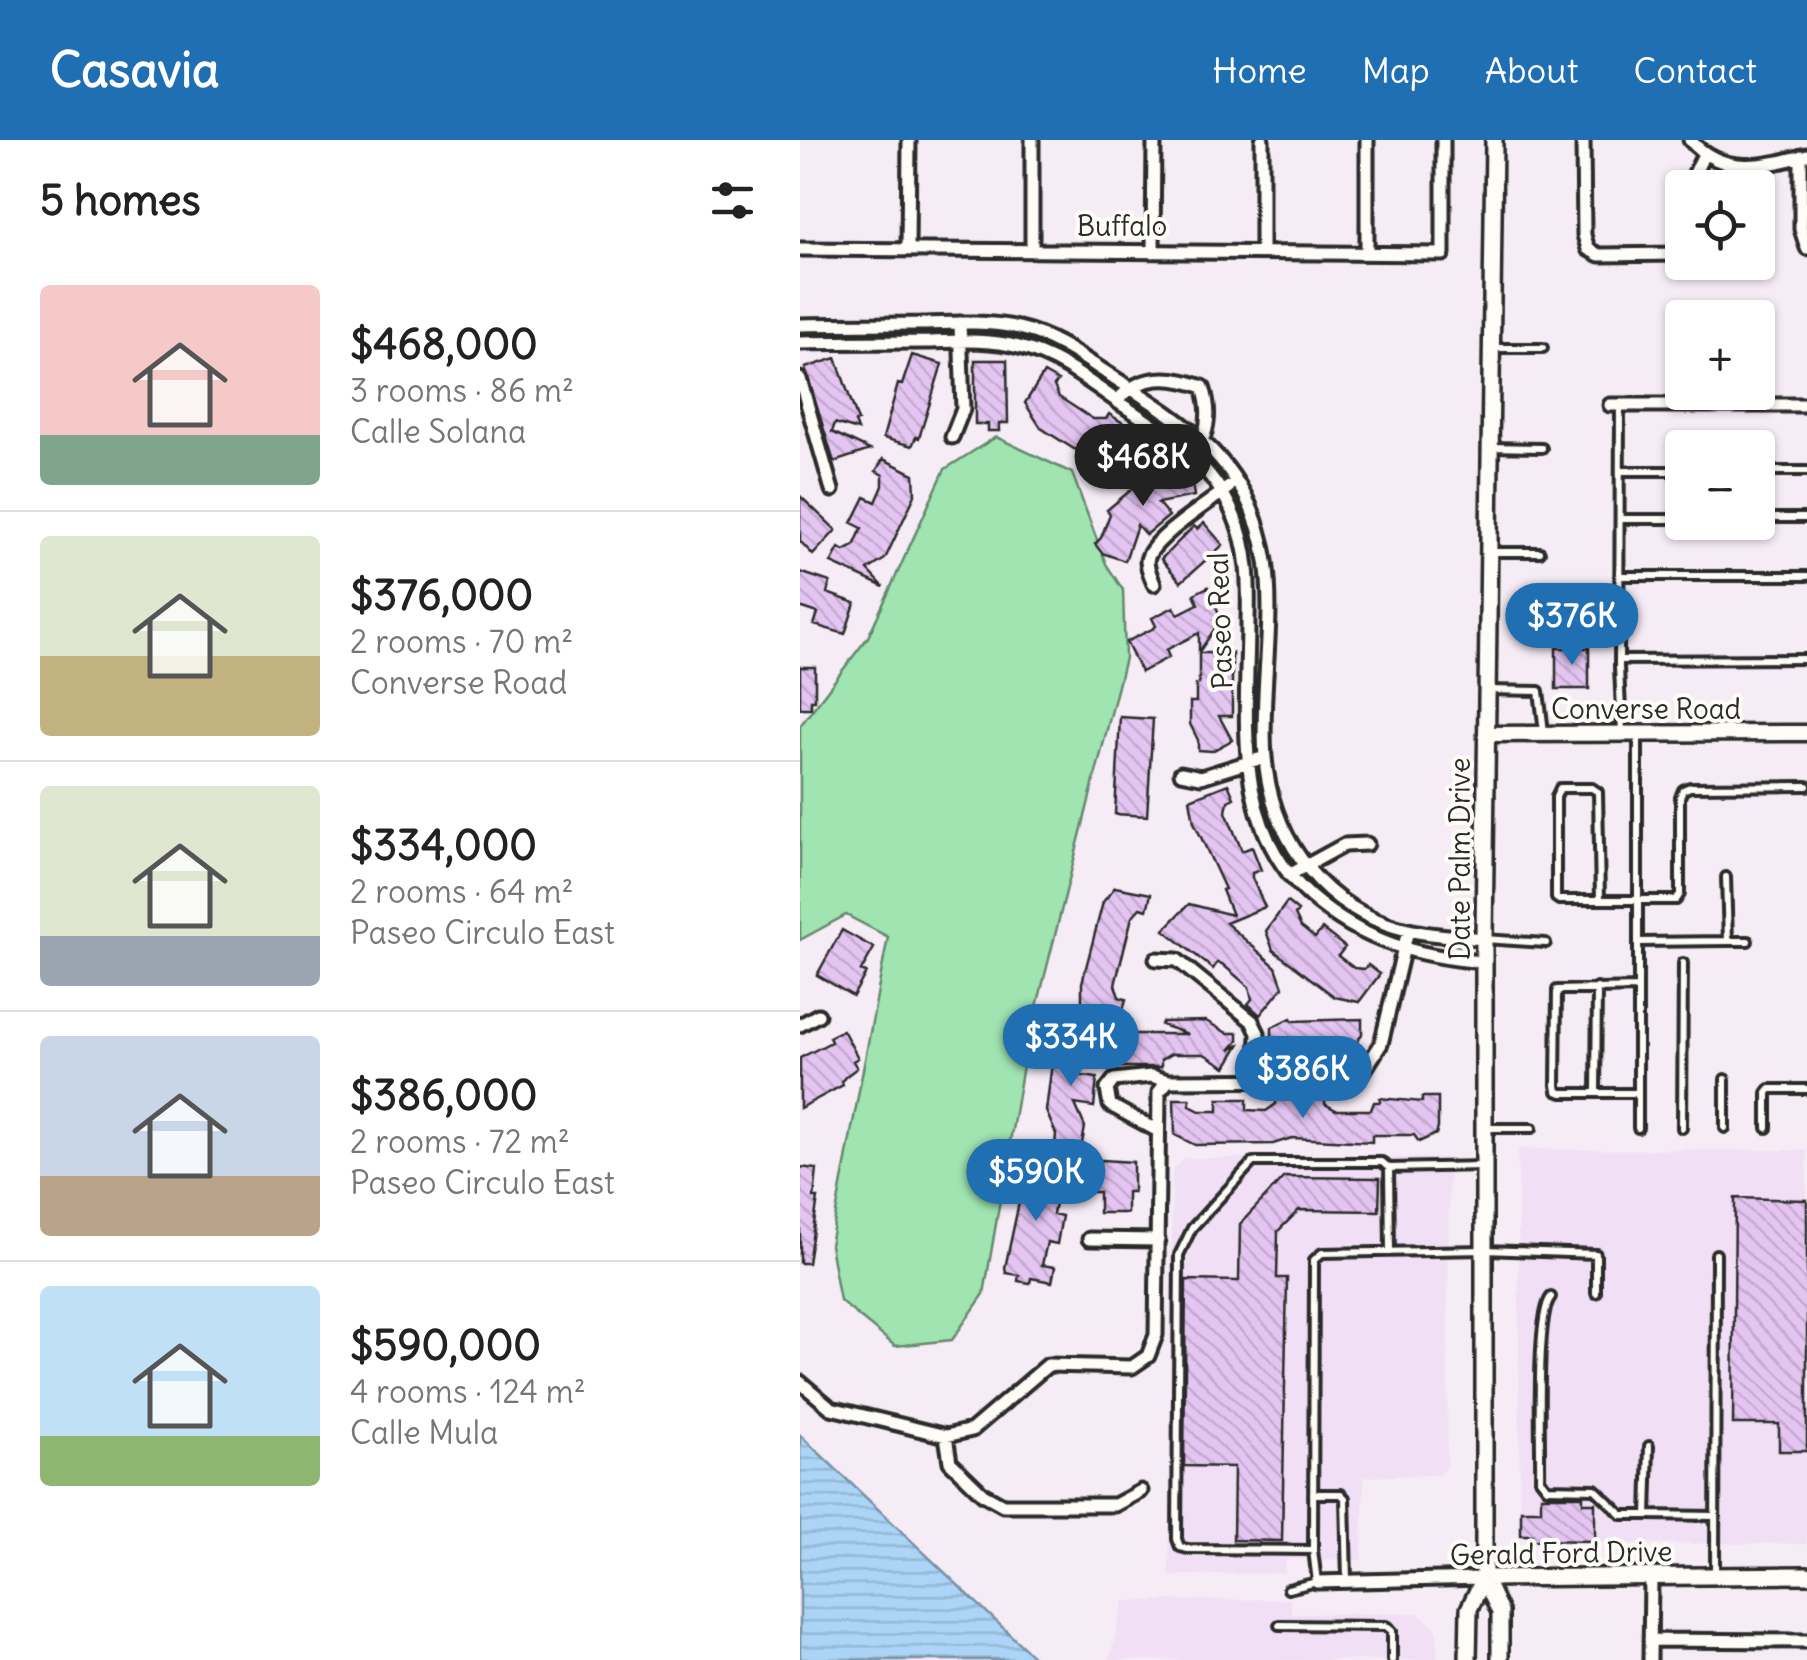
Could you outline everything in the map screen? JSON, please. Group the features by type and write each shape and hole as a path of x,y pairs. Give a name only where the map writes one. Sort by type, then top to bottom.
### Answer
{"main road":[{"name":"Date Palm Drive","path":"1494,140 1484,939 1484,1578 1500,1612 1500,1660"},
{"name":"Gerald Ford Drive","path":"1484,1578 1807,1575"},
{"name":"Date Palm Drive","path":"1468,1660 1469,1609 1484,1578"}],"street":[{"path":"908,250 909,140"},
{"path":"1032,140 1032,250"},
{"path":"1153,252 1154,140"},
{"path":"1262,140 1262,252"},
{"path":"1367,140 1367,253"},
{"name":"Buffalo","path":"800,249 1443,254 1444,140"},
{"path":"1583,140 1584,235 1588,249 1599,255 1665,254"},
{"path":"1690,140 1720,163 1742,167 1765,166 1804,156 1802,229 1807,248"},
{"path":"1696,170 1704,154"},
{"path":"952,436 963,409 960,323"},
{"name":"Paseo Real","path":"800,326 991,324 1039,335 1057,342 1176,416 1205,440 1238,481 1261,537 1266,563 1265,756 1279,821 1312,875 1372,918 1408,930 1484,939"},
{"name":"Paseo Real","path":"800,343 1013,345 1042,355 1117,401 1193,455 1223,492 1244,547 1247,762 1252,798 1290,876 1360,932 1402,950 1484,962"},
{"path":"800,379 832,490"},
{"path":"1117,401 1129,387 1147,380 1183,379 1203,386 1207,399 1205,440 1193,455"},
{"path":"1615,406 1807,405"},
{"path":"1154,584 1146,566 1148,555 1162,539 1238,481"},
{"path":"1248,619 1267,619"},
{"name":"Converse Road","path":"1486,734 1807,733"},
{"path":"1180,773 1200,776 1265,756"},
{"path":"1290,876 1304,864 1344,845 1367,844"},
{"path":"1158,1131 1110,1105 1107,1089 1114,1080 1151,1076 1168,1081 1342,1080 1364,1069 1381,1044 1408,930"},
{"path":"1156,959 1177,960 1252,1021 1258,1033 1256,1079"},
{"path":"800,1025 818,1015"},
{"path":"800,1382 832,1408 946,1436 972,1430 1048,1366 1132,1366 1148,1356 1156,1335 1159,1092 1168,1081"},
{"path":"1089,1240 1158,1240"},
{"path":"946,1436 950,1462 983,1494 1003,1504 1114,1505 1140,1491"},
{"path":"1650,1660 1651,1576"},
{"name":"Gerald Ford Drive","path":"1316,1582 1484,1578"},
{"path":"1650,1640 1807,1641"}],"lane":[{"path":"1491,348 1543,348"},
{"path":"1615,406 1620,472 1622,734"},
{"path":"1490,447 1542,448"},
{"path":"1620,472 1665,471"},
{"path":"1775,471 1807,471"},
{"path":"1775,518 1807,518"},
{"path":"1620,519 1665,519"},
{"path":"1488,552 1540,552"},
{"path":"1619,576 1807,576"},
{"path":"1619,660 1807,659"},
{"path":"1486,690 1538,691 1544,734"},
{"path":"1638,734 1638,1128"},
{"path":"1600,900 1598,792 1592,788 1560,788 1556,797 1556,898 1600,900 1638,901 1679,898 1680,797 1686,788 1807,786"},
{"path":"1726,877 1728,941"},
{"path":"1484,939 1546,942"},
{"path":"1638,942 1748,941"},
{"path":"1682,1128 1683,963"},
{"path":"1638,988 1562,988 1556,995 1557,1091 1638,1093"},
{"path":"1596,1093 1597,988"},
{"path":"1726,1079 1726,1128"},
{"path":"1767,1128 1770,1089 1807,1089"},
{"path":"1485,1128 1532,1128"},
{"path":"1312,1550 1188,1550 1176,1540 1179,1255 1192,1228 1253,1162 1382,1162 1389,1168 1485,1166"},
{"path":"1389,1168 1390,1252"},
{"path":"1288,1589 1316,1582 1312,1550 1314,1260 1322,1253 1485,1250 1596,1254 1596,1294"},
{"path":"1715,1575 1716,1254"},
{"path":"1551,1297 1544,1305 1542,1330 1540,1479 1547,1488 1595,1489 1622,1515 1715,1516"},
{"path":"1647,1515 1649,1446"},
{"path":"1313,1494 1340,1494 1345,1498 1347,1581"},
{"path":"1279,1625 1386,1626 1392,1631 1392,1660"}],"shaded area":[{"path":"1518,1149 1807,1150 1807,1544 1531,1543 1520,1536"},
{"path":"1184,1158 1445,1158 1449,1175 1447,1466 1439,1475 1364,1477 1362,1560 1286,1559 1284,1573 1169,1576 1172,1171"},
{"path":"1290,1599 1292,1614 1418,1613 1437,1629 1437,1660 1109,1660 1124,1601"}],"green space":[{"path":"996,437 1072,473 1106,564 1123,590 1125,658 1025,1054 984,1294 952,1340 895,1346 840,1301 830,1245 888,937 846,915 800,940 800,726 868,637 945,469"}],"water":[{"path":"800,1435 1037,1660 800,1660"}],"building":[{"path":"912,355 942,364 919,438 912,446 883,438 898,384 902,385"},
{"path":"836,358 858,430 835,423 832,432 870,450 834,462 805,368"},
{"path":"975,360 1007,360 1008,423 999,423 999,431 988,431 988,424 975,424"},
{"path":"1044,373 1058,381 1054,386 1059,397 1093,419 1106,419 1109,414 1148,439 1130,468 1107,454 1074,449 1041,428 1025,403"},
{"path":"883,459 914,474 915,495 885,559 868,570 884,587 831,563 839,548 844,551 854,546 862,528 852,523 865,497 876,502 883,475 876,471"},
{"path":"1181,463 1191,474 1194,496 1158,503 1169,516 1146,535 1137,525 1125,561 1102,553 1095,544 1110,514 1107,510 1150,474 1172,471"},
{"path":"800,496 836,530 813,555 800,541"},
{"path":"1204,523 1223,545 1181,582 1161,559 1194,526 1197,529"},
{"path":"800,572 830,582 827,593 855,603 845,634 814,625 818,613 800,607"},
{"path":"1208,587 1220,616 1214,620 1216,627 1199,652 1199,633 1166,650 1169,657 1141,672 1126,642 1154,628 1152,618 1174,607 1178,614 1198,604 1194,594"},
{"path":"1556,648 1589,648 1589,689 1556,689"},
{"path":"1199,653 1232,653 1232,716 1219,716 1232,740 1212,751 1198,750 1190,724 1190,702 1196,702 1199,684"},
{"path":"800,667 815,667 815,700 811,700 811,708 800,708"},
{"path":"1120,717 1153,719 1147,816 1115,814"},
{"path":"1228,784 1234,798 1228,801 1226,812 1242,851 1252,847 1261,870 1252,873 1252,878 1265,907 1226,923 1276,967 1283,987 1260,1015 1248,1004 1252,999 1249,987 1222,964 1217,963 1213,969 1164,930 1189,904 1232,915 1222,890 1225,889 1194,822 1190,799"},
{"path":"1115,887 1151,894 1147,910 1140,908 1132,917 1115,985 1119,997 1126,999 1122,1015 1082,1001 1082,983 1103,902"},
{"path":"1287,902 1298,911 1295,915 1301,927 1315,938 1322,929 1345,947 1338,956 1354,968 1364,969 1368,965 1380,974 1359,1002 1335,997 1273,950 1266,931"},
{"path":"842,930 874,948 853,996 817,975"},
{"path":"1291,1018 1362,1019 1362,1034 1351,1052 1333,1042 1333,1054 1288,1053 1288,1063 1272,1063 1272,1027"},
{"path":"1206,1021 1227,1033 1238,1033 1238,1041 1230,1050 1239,1045 1226,1067 1204,1054 1171,1054 1161,1060 1161,1067 1115,1067 1114,1034 1188,1034 1161,1025 1162,1022"},
{"path":"843,1030 858,1058 853,1061 857,1068 845,1077 843,1085 800,1108 800,1058 831,1042 829,1037"},
{"path":"1070,1030 1084,1032 1101,1045 1078,1075 1097,1078 1094,1107 1075,1104 1085,1127 1082,1144 1074,1148 1055,1147 1056,1134 1046,1111 1052,1063 1065,1046"},
{"path":"1325,1097 1325,1104 1336,1110 1371,1110 1380,1098 1422,1102 1422,1097 1438,1097 1438,1128 1436,1134 1419,1142 1414,1135 1372,1135 1372,1142 1292,1138 1273,1144 1195,1145 1175,1135 1174,1099 1190,1099 1190,1106 1200,1111 1218,1111 1218,1099 1247,1099 1247,1110 1266,1111 1276,1104 1276,1098"},
{"path":"1092,1162 1133,1162 1133,1192 1127,1192 1127,1213 1099,1213 1099,1192 1092,1192"},
{"path":"1027,1165 1053,1170 1061,1174 1060,1178 1074,1181 1071,1193 1057,1190 1053,1214 1062,1216 1057,1244 1047,1242 1042,1265 1055,1267 1052,1282 1031,1278 1030,1283 1018,1281 1019,1275 1006,1273"},
{"path":"800,1167 817,1169 814,1198 818,1198 808,1263 800,1263"},
{"path":"1284,1177 1380,1178 1379,1211 1299,1210 1278,1231 1277,1278 1287,1278 1282,1541 1233,1540 1234,1467 1184,1466 1186,1280 1239,1281 1240,1224"},
{"path":"1735,1198 1807,1200 1807,1451 1779,1451 1779,1424 1733,1424"},
{"path":"1541,1496 1583,1496 1583,1503 1595,1503 1595,1541 1532,1540 1532,1535 1521,1535 1521,1510 1541,1510"}]}
